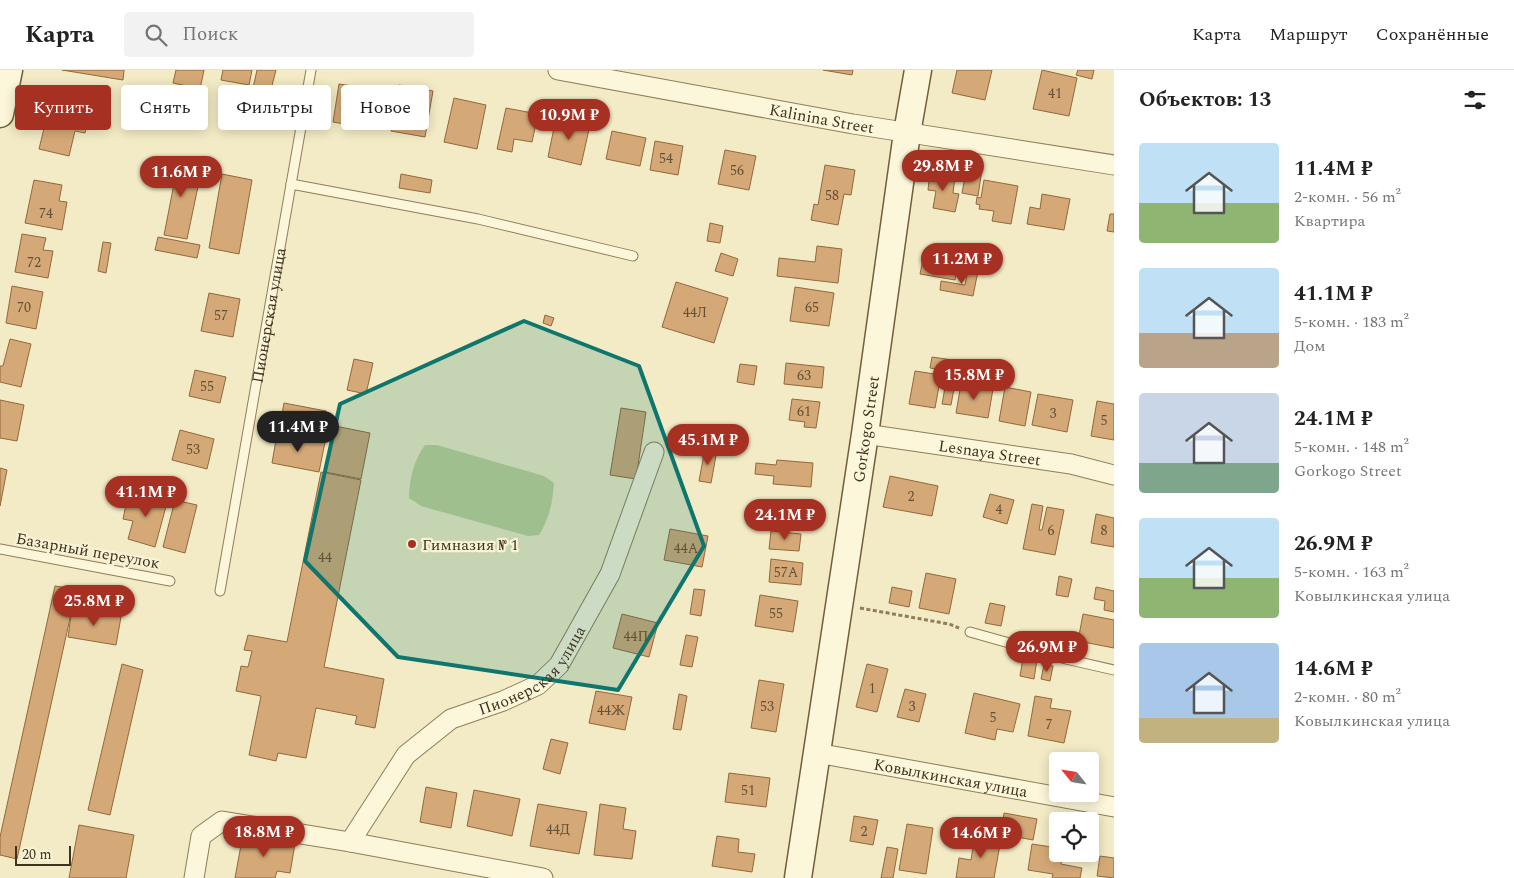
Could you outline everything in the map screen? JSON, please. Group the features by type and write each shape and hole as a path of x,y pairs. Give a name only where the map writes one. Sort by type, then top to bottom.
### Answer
{"main road":[{"path":"0,114 8,70"},
{"name":"Gorkogo Street","path":"798,878 865,434 907,133 918,70"}],"street":[{"name":"Kalinina Street","path":"558,70 907,133 1114,165"},
{"name":"Lesnaya Street","path":"865,434 1071,464 1114,475"},
{"name":"Пионерская улица","path":"350,842 406,755 452,719 503,701 538,685 559,665 610,574 654,452"},
{"name":"Ковылкинская улица","path":"816,754 1114,807"},
{"path":"194,878 201,836 222,820 543,878"}],"lane":[{"name":"Пионерская улица","path":"220,591 311,70"},
{"path":"291,184 478,219 633,256"},
{"name":"Базарный переулок","path":"0,549 170,580"},
{"path":"970,632 1066,659 1114,670"}],"path":[{"path":"839,604 948,624 970,632"}],"highlighted area":[{"path":"524,321 639,366 704,546 618,690 398,657 305,561 340,404"}],"green space":[{"path":"425,445 437,445 544,476 554,483 550,510 539,535 528,536 421,506 409,498 413,470"}],"building":[{"path":"62,70 124,70 123,80"},
{"path":"176,70 204,70 201,85 173,83"},
{"path":"223,70 252,70 249,85 221,80"},
{"path":"257,70 276,70 272,85 254,85"},
{"path":"823,70 853,70 852,75"},
{"path":"957,70 992,70 985,100 952,93"},
{"path":"1042,70 1077,78 1069,116 1033,109"},
{"path":"1078,70 1094,70 1092,79 1076,75"},
{"path":"339,84 346,85 341,85 341,123 333,122"},
{"path":"429,90 433,91 429,114"},
{"path":"454,98 486,105 477,149 444,142"},
{"path":"506,108 538,114 532,142 514,139 512,152 497,149"},
{"path":"556,118 590,125 581,165 548,157"},
{"path":"44,130 86,130 85,133 75,131 69,156 39,149"},
{"path":"391,130 426,130 425,137"},
{"path":"612,131 646,138 640,166 606,159"},
{"path":"655,141 683,146 678,175 650,170"},
{"path":"725,150 756,156 749,190 718,184"},
{"path":"169,158 192,163 190,175 200,177 187,239 164,235 174,184 164,181"},
{"path":"825,165 855,170 851,195 844,194 838,225 811,220 814,204 818,205"},
{"path":"967,166 982,169 978,196 962,193"},
{"path":"927,173 955,177 953,193 959,194 955,212 933,208 936,191 928,190 929,181 926,180"},
{"path":"222,174 252,180 239,254 209,248"},
{"path":"401,174 432,180 430,193 399,188"},
{"path":"34,180 62,185 59,201 67,202 62,230 25,223"},
{"path":"984,180 1018,186 1011,224 992,221 994,211 979,209 980,205 976,204 977,197 981,198"},
{"path":"1042,194 1070,199 1064,230 1027,224 1030,207 1040,209"},
{"path":"1110,214 1114,214 1114,232 1107,231"},
{"path":"710,223 723,226 720,243 707,241"},
{"path":"22,234 46,238 43,250 53,251 48,278 15,272"},
{"path":"158,237 200,245 197,258 155,250"},
{"path":"103,242 111,243 106,273 98,271"},
{"path":"817,246 842,249 838,283 777,276 779,258 815,262"},
{"path":"925,250 959,256 955,280 920,274"},
{"path":"721,253 738,259 733,276 715,271"},
{"path":"968,269 978,271 973,296 940,290 941,281 965,285"},
{"path":"676,282 728,298 714,343 662,327"},
{"path":"12,286 43,292 36,329 6,323"},
{"path":"795,287 834,293 829,326 790,321"},
{"path":"209,293 240,299 233,337 201,331"},
{"path":"545,315 554,318 551,326 543,323"},
{"path":"10,339 31,344 21,387 0,382 0,366 3,366"},
{"path":"932,357 959,361 951,405 942,404 948,371 930,368"},
{"path":"354,359 373,363 366,394 347,390"},
{"path":"786,363 824,367 822,388 784,384"},
{"path":"740,364 757,366 754,385 737,382"},
{"path":"195,370 226,377 220,403 189,396"},
{"path":"915,371 941,375 935,408 909,404"},
{"path":"961,384 993,389 988,418 956,413"},
{"path":"1005,387 1031,392 1025,426 999,421"},
{"path":"1038,394 1073,400 1067,432 1032,425"},
{"path":"792,399 820,402 816,428 804,427 805,422 789,420"},
{"path":"0,400 24,405 17,441 0,438"},
{"path":"1097,401 1114,404 1114,440 1091,436"},
{"path":"284,403 326,411 321,437 279,430"},
{"path":"621,408 646,412 636,479 610,475"},
{"path":"335,426 370,433 361,479 325,472"},
{"path":"180,430 214,439 207,469 172,460"},
{"path":"277,434 325,442 319,472 272,463"},
{"path":"705,448 717,450 711,483 699,481"},
{"path":"777,460 813,463 811,487 773,484 774,476 755,474 756,463 776,465"},
{"path":"0,468 7,470 0,506"},
{"path":"321,472 361,480 324,667 384,679 375,728 355,724 357,716 316,708 306,758 278,753 276,761 249,755 261,696 236,691 241,666 248,667 252,651 244,650 248,635 287,642"},
{"path":"890,476 938,486 932,516 883,507"},
{"path":"141,492 168,499 155,547 128,539 133,521 123,519 127,500 138,503"},
{"path":"990,494 1014,500 1007,524 983,517"},
{"path":"175,500 197,505 185,553 163,547"},
{"path":"1032,504 1043,506 1039,530 1042,530 1047,507 1064,510 1055,555 1023,549"},
{"path":"1096,514 1114,518 1114,547 1091,543"},
{"path":"670,529 708,536 702,567 664,560"},
{"path":"771,531 801,534 799,551 769,549"},
{"path":"771,559 803,563 801,585 769,582"},
{"path":"926,573 956,579 949,614 919,608"},
{"path":"1059,576 1072,579 1068,597 1056,595"},
{"path":"55,586 68,588 64,607 72,609 17,859 0,855 0,837"},
{"path":"892,587 912,591 909,607 889,603"},
{"path":"1096,587 1114,591 1114,612 1104,610 1105,601 1094,599"},
{"path":"694,589 705,590 701,616 690,614"},
{"path":"760,595 798,601 793,632 755,626"},
{"path":"990,603 1005,606 1001,626 985,623"},
{"path":"72,609 121,617 116,645 68,637"},
{"path":"622,614 658,623 649,657 613,648"},
{"path":"1083,614 1114,620 1114,648 1078,641"},
{"path":"686,635 698,637 692,667 680,665"},
{"path":"1023,658 1037,660 1034,679 1020,676"},
{"path":"122,664 143,670 110,815 88,810"},
{"path":"867,664 888,669 877,712 856,707"},
{"path":"1044,665 1053,666 1050,681 1041,679"},
{"path":"759,680 784,684 776,732 751,728"},
{"path":"905,689 926,694 919,722 897,717"},
{"path":"596,691 632,697 625,730 589,723"},
{"path":"974,693 1020,704 1013,732 997,729 995,740 965,733"},
{"path":"679,694 687,696 681,730 673,729"},
{"path":"1035,696 1052,699 1050,708 1071,711 1064,743 1028,736"},
{"path":"551,739 568,743 560,774 543,769"},
{"path":"729,773 770,778 766,807 725,802"},
{"path":"426,787 457,793 451,828 420,822"},
{"path":"474,790 520,799 512,836 467,826"},
{"path":"538,804 587,812 579,854 530,846"},
{"path":"600,804 626,808 623,829 636,831 632,859 594,855"},
{"path":"1004,813 1037,819 1033,840 1001,834"},
{"path":"854,816 878,820 873,845 850,841"},
{"path":"907,824 933,828 926,874 899,870"},
{"path":"79,825 134,835 126,878 69,878"},
{"path":"243,834 295,844 290,873 277,871 275,878 235,878"},
{"path":"975,834 1001,839 994,878 956,878 959,858 971,860"},
{"path":"717,836 739,839 738,852 755,854 752,872 712,866"},
{"path":"1032,844 1049,847 1049,862 1061,862 1061,864 1082,868 1080,878 1052,878 1053,874 1028,870"},
{"path":"887,847 898,849 893,878 881,878"},
{"path":"1100,856 1114,858 1114,878 1097,876"}],"place":[{"name":"Гимназия № 1","path":"412,544"}]}
